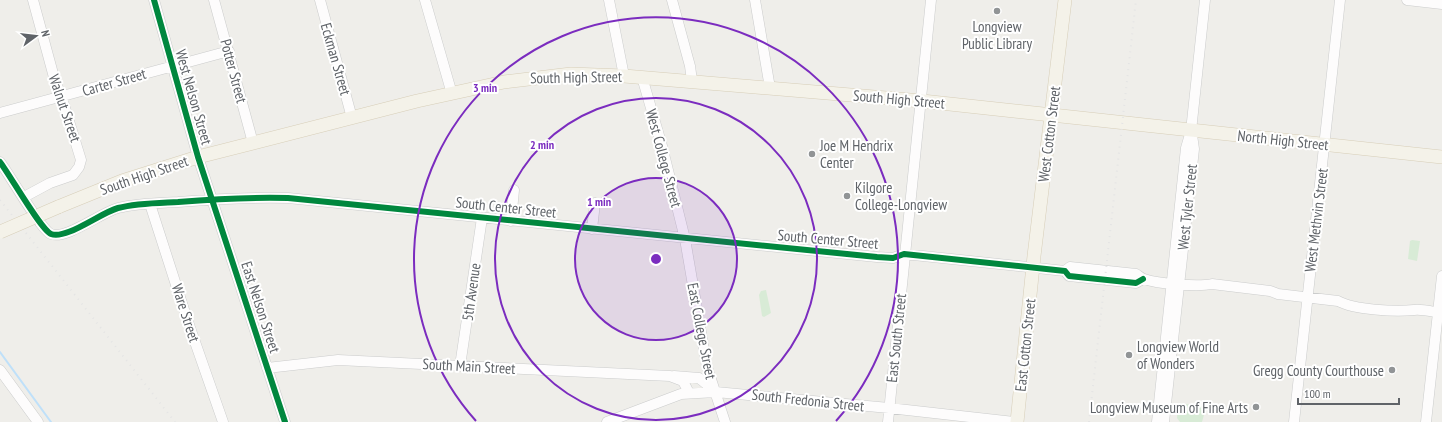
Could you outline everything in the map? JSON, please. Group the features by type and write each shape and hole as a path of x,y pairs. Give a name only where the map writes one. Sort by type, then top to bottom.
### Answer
{"main road":[{"name":"West Cotton Street","path":"1033,269 1065,0"},
{"name":"South High Street","path":"0,232 122,181 198,157 452,94 504,82 543,76 579,74 692,81 922,101 1125,123"},
{"name":"North High Street","path":"1125,123 1442,157"},
{"name":"East Cotton Street","path":"1015,422 1033,269"}],"street":[{"name":"Walnut Street","path":"24,196 52,182 72,176 81,162 81,156 62,97 55,81 33,0"},
{"name":"West Nelson Street","path":"154,0 198,157 212,200"},
{"name":"Potter Street","path":"214,0 253,143"},
{"name":"Eckman Street","path":"320,0 352,118"},
{"path":"425,0 452,94"},
{"path":"609,0 624,76"},
{"path":"672,0 692,71 692,81"},
{"path":"756,0 770,88"},
{"name":"East South Street","path":"888,422 904,254 922,101 931,0"},
{"name":"West Tyler Street","path":"1175,283 1194,149 1191,131 1206,0"},
{"name":"West Methvin Street","path":"1294,422 1340,0"},
{"path":"1407,0 1442,4"},
{"name":"Carter Street","path":"0,113 229,51"},
{"name":"West College Street","path":"642,77 662,146 685,239"},
{"path":"0,162 24,196"},
{"path":"511,221 514,190"},
{"name":"South Center Street","path":"24,196 41,225 50,233 60,235 69,232 98,215 114,209 150,204 212,200 288,198 685,239 893,258 904,254 1033,269 1065,271 1070,267 1106,276 1136,274 1143,279 1203,286 1210,290 1269,297 1278,294 1338,301 1345,298 1409,306 1415,310 1440,312"},
{"name":"East Nelson Street","path":"212,200 285,422"},
{"path":"592,229 595,203"},
{"name":"Ware Street","path":"150,204 187,319 223,422"},
{"name":"5th Avenue","path":"460,366 482,218"},
{"name":"East College Street","path":"685,239 707,367 725,422"},
{"path":"1426,422 1440,312 1442,276"},
{"path":"1156,422 1175,283"},
{"path":"1164,422 1175,283"},
{"name":"South Main Street","path":"267,368 338,360 670,376 679,375 697,377 716,392"},
{"path":"0,370 38,422"},
{"path":"670,376 681,379 689,393"},
{"name":"South Fredonia Street","path":"607,422 689,393 716,392 889,408 1015,422"}],"green space":[{"path":"1410,241 1420,241 1417,261 1408,259"},
{"path":"766,290 771,313 764,317 762,316 759,295 761,291"},
{"path":"1178,403 1203,406 1203,411 1205,411 1202,422 1180,422 1177,418"}],"waterway":[{"path":"0,352 51,422"}],"railway":[{"path":"1089,422 1136,0"},
{"path":"0,200 175,422"}],"cycle path":[{"path":"154,0 198,157 285,422"},
{"path":"0,162 40,223 51,234 57,235 74,230 118,208 133,205 233,198 288,198 877,257 893,258 904,254 1065,271 1069,276 1136,283 1143,279"}],"place":[{"name":"Longview Public Library","path":"997,11"},
{"name":"Joe M Hendrix Center","path":"812,154"},
{"name":"Kilgore College-Longview","path":"847,196"},
{"name":"Longview World of Wonders","path":"1129,355"},
{"name":"Gregg County Courthouse","path":"1392,370"},
{"name":"Longview Museum of Fine Arts","path":"1256,407"}]}
